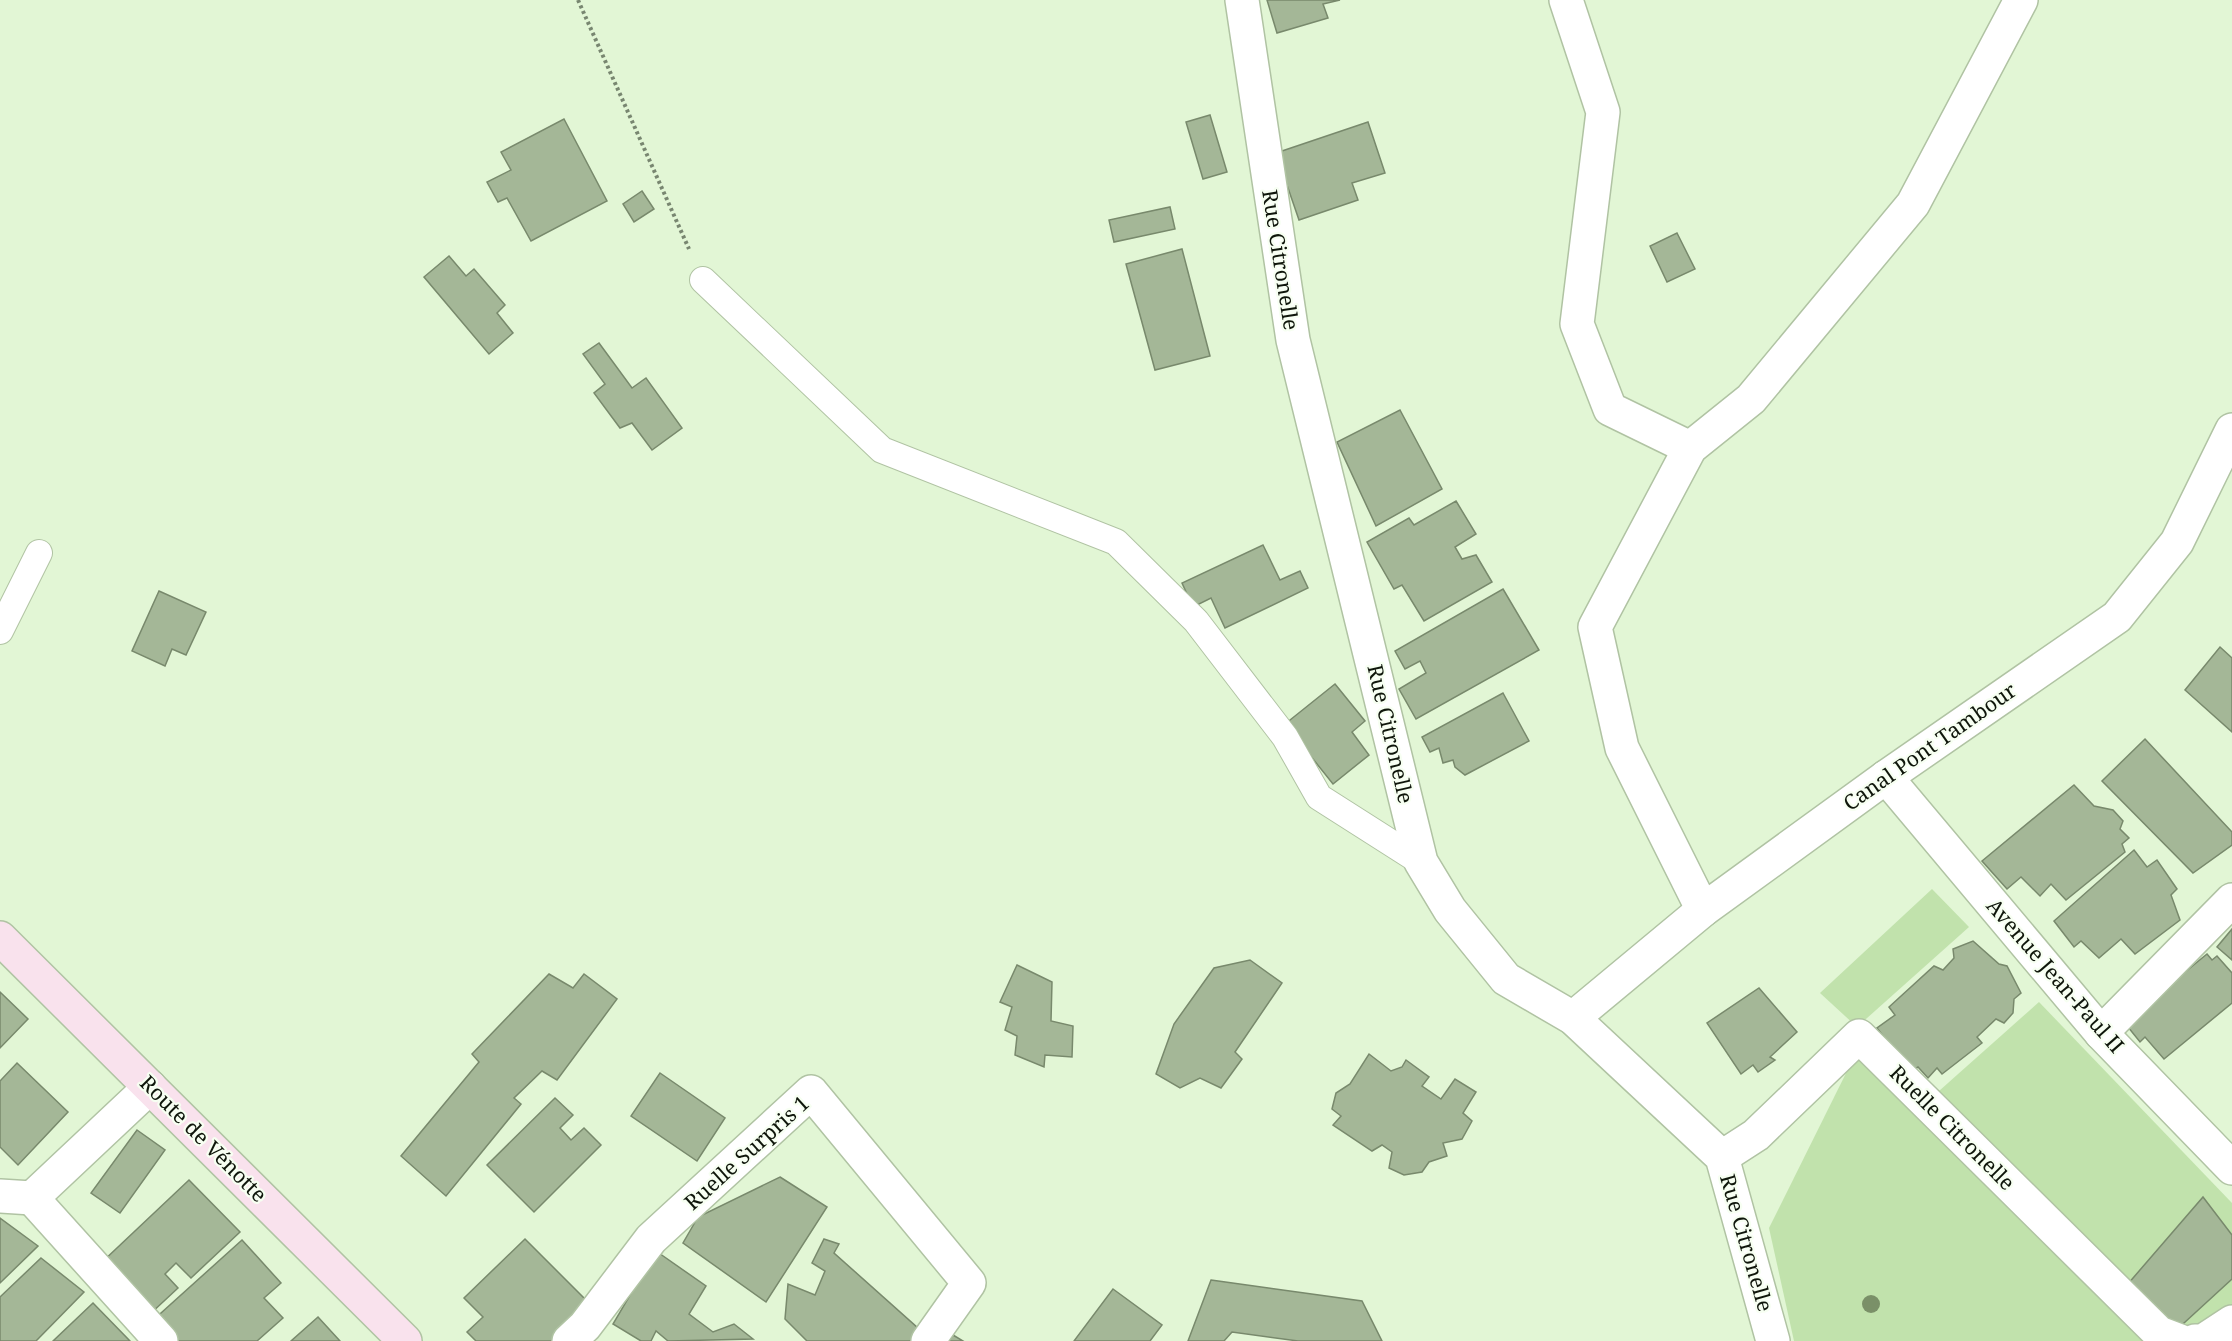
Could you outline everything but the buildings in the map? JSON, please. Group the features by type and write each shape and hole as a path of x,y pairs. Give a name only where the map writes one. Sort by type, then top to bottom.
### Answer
{"street":[{"name":"Rue Citronelle","path":"1242,0 1293,340 1421,862 1450,910 1506,979 1573,1018 1722,1157 1773,1341"},
{"path":"1566,0 1603,112 1577,324 1610,409 1690,448"},
{"path":"1703,910 1622,748 1594,627 1690,448 1751,399 1913,204 2021,0"},
{"name":"Canal Pont Tambour","path":"1573,1018 1703,910 1886,777 2117,617 2177,542 2232,430"},
{"name":"Avenue Jean-Paul II","path":"1886,777 2101,1033 2232,1167"},
{"path":"2101,1033 2232,900"},
{"name":"Route de Vénotte","path":"0,938 405,1341"},
{"name":"Ruelle Citronelle","path":"1722,1157 1756,1135 1859,1036 2159,1333 2180,1341"},
{"path":"32,1198 150,1087"},
{"name":"Ruelle Surpris 1","path":"569,1341 585,1326 651,1239 811,1092 969,1283 928,1341"},
{"path":"0,1196 32,1198 161,1341"},
{"path":"2195,1341 2204,1341 2232,1322"}],"lane":[{"path":"703,280 882,450 1116,542 1196,621 1285,737 1319,797 1421,862"},
{"path":"0,631 39,554"}],"path":[{"path":"578,0 703,280"}],"green space":[{"path":"1932,889 1969,927 1857,1027 1820,993"},
{"path":"2039,1002 2232,1203 2232,1328 2156,1341 1921,1107"},
{"path":"1859,1047 2146,1341 1794,1341 1769,1228"}]}
